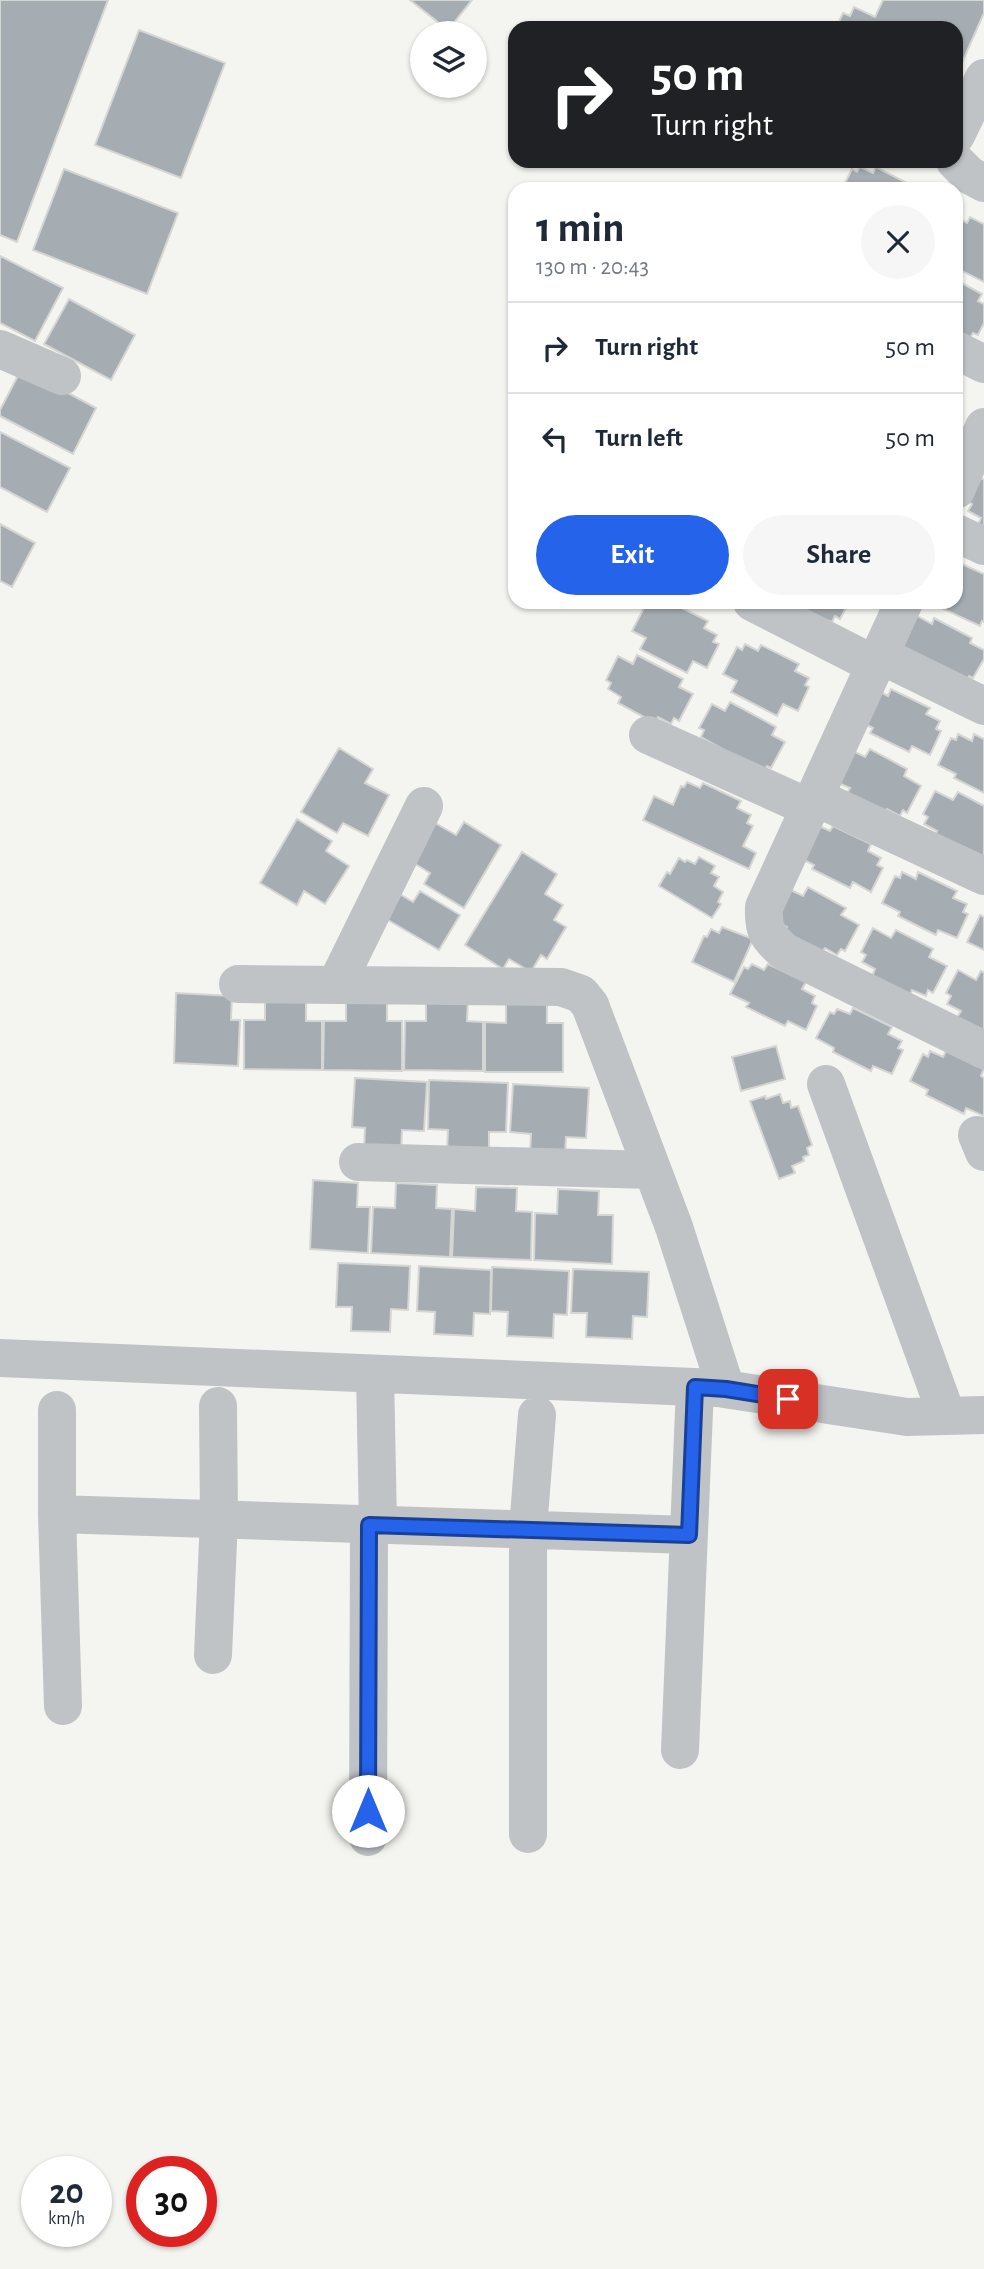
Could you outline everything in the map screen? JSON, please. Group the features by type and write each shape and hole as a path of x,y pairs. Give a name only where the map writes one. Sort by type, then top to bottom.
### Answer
{"street":[{"path":"963,121 984,78"},
{"path":"960,168 984,183"},
{"path":"0,349 62,376"},
{"path":"963,354 984,364"},
{"path":"963,474 984,428"},
{"path":"963,536 984,546"},
{"path":"767,609 984,706"},
{"path":"901,609 764,908 763,925 771,941 785,952 984,1050"},
{"path":"648,734 984,876"},
{"path":"336,985 424,806"},
{"path":"238,984 561,987 582,995 590,1005 674,1227 710,1388 689,1535 680,1751"},
{"path":"826,1084 947,1416"},
{"path":"358,1162 652,1170"},
{"path":"0,1358 710,1388 885,1415 984,1415"},
{"path":"368,1837 375,1374"},
{"path":"214,1655 219,1519 218,1406"},
{"path":"57,1410 57,1514 63,1706"},
{"path":"527,1834 528,1529 537,1415"},
{"path":"57,1514 689,1535"}],"building":[{"path":"0,0 108,0 17,242 0,235"},
{"path":"410,0 472,0 455,21 437,21"},
{"path":"883,0 984,0 984,13 963,60 963,21 839,21 843,13 850,16 854,7 875,17"},
{"path":"139,30 225,63 181,178 95,145"},
{"path":"862,168 873,173 878,168 905,182 846,182 852,169 857,172"},
{"path":"64,169 178,213 147,294 33,250"},
{"path":"970,217 984,224 984,282 963,272 963,221 967,223"},
{"path":"0,256 63,288 35,341 0,323"},
{"path":"963,284 982,294 978,301 984,304 984,323 978,335 973,333 970,338 963,336"},
{"path":"69,299 135,335 111,380 44,344"},
{"path":"22,368 96,408 73,454 0,416 0,410"},
{"path":"0,432 70,468 47,512 0,487"},
{"path":"979,477 984,480 984,529 978,525 981,518 968,511 972,504 967,501"},
{"path":"0,524 35,543 12,587 0,581"},
{"path":"963,564 984,574 984,622 982,621 980,626 943,609 963,609"},
{"path":"643,609 684,609 708,621 704,628 717,635 713,642 719,644 707,668 693,661 687,673 640,649 646,638 632,631"},
{"path":"797,609 845,609 840,619 835,616 832,622"},
{"path":"914,614 932,624 934,618 972,638 970,643 984,650 984,659 973,678 969,676 966,682 903,647"},
{"path":"745,644 758,651 761,645 799,664 795,671 809,678 805,685 809,687 798,711 783,704 777,716 731,692 737,681 723,674 737,647 742,650"},
{"path":"637,655 683,679 679,687 693,694 679,721 674,718 671,724 658,717 655,723 618,703 621,697 608,689 611,683 606,680 618,656 633,664"},
{"path":"875,689 888,696 891,689 930,708 926,714 940,721 936,729 941,731 930,755 912,746 909,752 870,733 873,728 855,719"},
{"path":"730,702 776,727 772,735 785,742 771,768 767,766 764,772 701,737 704,730 699,728 712,704 725,711"},
{"path":"958,734 972,741 974,734 984,739 984,793 954,778 956,774 938,765 951,738 956,740"},
{"path":"339,748 373,769 365,783 389,795 368,836 343,823 337,833 301,812"},
{"path":"847,748 865,757 870,749 907,769 904,776 921,786 907,813 903,810 900,816 887,809 884,815 846,795 850,788 836,782"},
{"path":"687,782 700,788 703,783 741,801 737,808 751,815 747,823 753,826 743,846 756,853 749,869 643,820 654,796 673,805 681,786 684,787"},
{"path":"935,791 953,800 958,792 984,806 984,857 934,838 937,831 924,824 928,817 923,814"},
{"path":"297,819 332,841 326,851 349,866 325,904 304,891 297,905 260,883"},
{"path":"430,820 456,835 464,822 501,845 464,908 424,884 430,873 407,859"},
{"path":"817,825 830,831 833,826 871,844 868,851 881,858 877,865 883,868 871,892 853,882 850,888 812,869 814,865 796,856"},
{"path":"522,852 557,874 545,894 563,905 554,920 566,927 547,959 541,955 531,972 509,959 503,969 465,945"},
{"path":"699,857 715,866 711,873 719,877 714,886 723,892 718,902 721,904 712,918 659,886 679,858 695,864"},
{"path":"902,872 916,879 918,872 957,891 953,898 967,904 963,912 968,914 957,938 938,930 936,935 898,916 900,912 882,903 895,876 900,878"},
{"path":"785,887 803,896 808,887 846,908 841,915 859,925 845,951 841,949 837,955 825,948 821,954 784,934 787,927 774,921"},
{"path":"391,889 413,902 420,891 460,915 439,950 376,913"},
{"path":"980,915 984,917 984,950 967,942"},
{"path":"722,927 753,939 734,982 692,962 704,936 707,937 711,929 719,933"},
{"path":"873,928 891,938 896,930 933,949 929,957 947,966 933,993 928,990 926,996 912,990 910,996 872,976 875,969 862,962 866,955 861,952"},
{"path":"752,964 764,970 768,964 806,982 802,989 815,996 812,1003 817,1006 806,1030 788,1021 785,1026 746,1007 749,1003 730,994 744,967 748,969"},
{"path":"958,970 976,980 981,971 984,973 984,1032 957,1018 961,1011 947,1004 951,996 946,993"},
{"path":"176,993 232,996 231,1020 240,1020 238,1066 174,1063"},
{"path":"265,998 306,998 306,1021 322,1021 322,1070 244,1069 244,1020 265,1020"},
{"path":"346,998 387,999 387,1021 402,1021 402,1071 323,1070 324,1021 346,1021"},
{"path":"426,998 468,999 467,1021 483,1022 483,1071 404,1070 405,1021 426,1021"},
{"path":"506,1000 547,1001 547,1023 563,1023 563,1072 485,1072 485,1022 506,1023"},
{"path":"853,1008 892,1027 888,1034 902,1041 898,1048 903,1050 892,1074 873,1066 871,1071 833,1052 834,1048 816,1038 830,1012 834,1014 837,1009 850,1014"},
{"path":"776,1046 785,1079 741,1091 732,1057"},
{"path":"930,1051 943,1057 946,1051 984,1069 981,1076 984,1078 984,1116 966,1108 964,1114 926,1095 928,1090 910,1081 923,1054 928,1057"},
{"path":"355,1078 427,1082 424,1131 402,1130 401,1152 364,1150 365,1128 352,1127"},
{"path":"429,1080 508,1083 506,1132 489,1132 489,1154 447,1152 448,1130 428,1129"},
{"path":"513,1084 589,1088 586,1138 566,1137 565,1156 530,1153 531,1134 510,1132"},
{"path":"780,1094 783,1103 790,1101 791,1108 798,1106 812,1145 807,1148 809,1155 803,1157 804,1161 792,1166 795,1173 779,1179 750,1101"},
{"path":"313,1180 358,1183 357,1207 370,1207 368,1253 310,1249"},
{"path":"396,1183 437,1185 436,1208 452,1209 450,1257 371,1253 373,1207 395,1208"},
{"path":"476,1187 517,1188 516,1211 532,1212 531,1260 452,1257 454,1209 475,1211"},
{"path":"558,1189 599,1191 598,1215 613,1215 612,1264 534,1260 535,1213 557,1214"},
{"path":"338,1263 410,1266 408,1310 391,1309 390,1332 351,1331 352,1307 336,1307"},
{"path":"419,1266 491,1270 490,1314 474,1313 473,1336 434,1334 435,1312 417,1311"},
{"path":"492,1267 569,1271 567,1315 554,1314 553,1338 507,1336 508,1312 491,1311"},
{"path":"573,1269 649,1272 647,1317 633,1316 632,1339 586,1337 587,1313 571,1313"}],"route":[{"path":"368,1811 369,1525 689,1535 695,1387 788,1399"}]}
